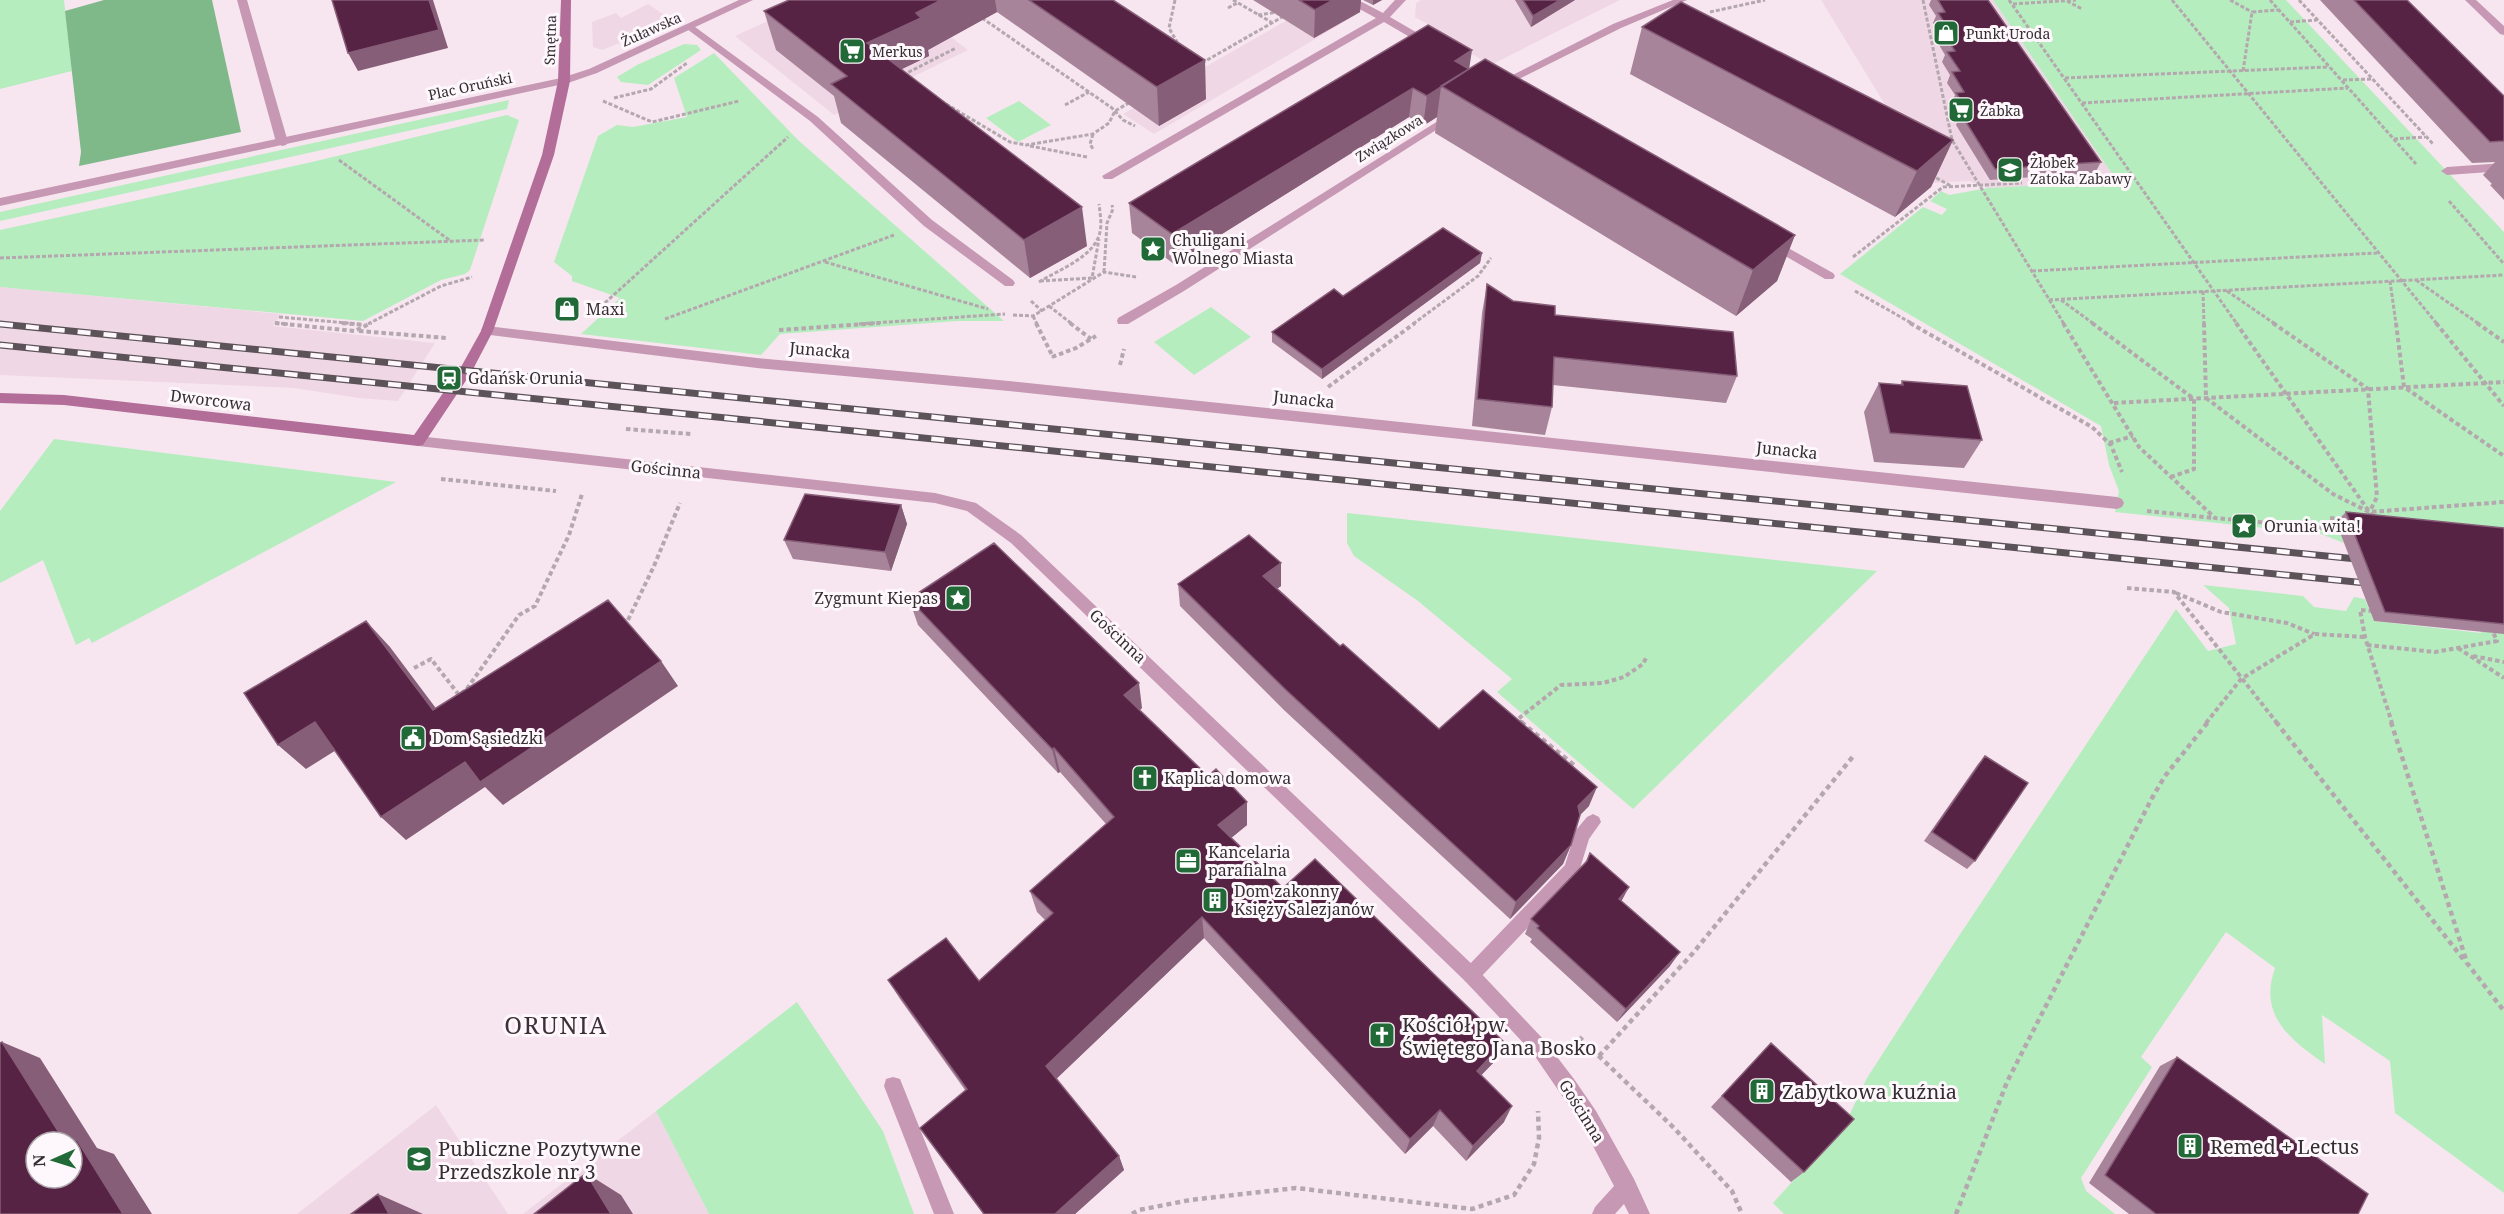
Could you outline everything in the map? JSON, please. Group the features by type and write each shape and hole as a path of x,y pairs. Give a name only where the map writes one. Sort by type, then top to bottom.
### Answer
{"street":[{"path":"242,0 282,142"},
{"name":"Smętna","path":"564,81 562,50 566,0"},
{"name":"Żuławska","path":"564,81 593,71 748,0"},
{"path":"1108,176 1384,18 1401,0"},
{"path":"1497,86 1617,26 1682,0"},
{"path":"2470,0 2504,32"},
{"path":"1358,4 1441,51"},
{"path":"691,27 814,119 928,223 1009,283"},
{"path":"418,441 466,370 487,331 548,155 564,81"},
{"name":"Plac Oruński","path":"0,202 564,81"},
{"name":"Związkowa","path":"1123,321 1180,288 1463,108"},
{"path":"2447,171 2504,167"},
{"path":"1757,234 1829,276"},
{"name":"Junacka","path":"487,331 757,363 1111,396 2117,503"},
{"name":"Dworcowa","path":"0,398 64,399 418,441"},
{"name":"Gościnna","path":"418,441 935,498 971,507 1016,539 1471,975 1538,1046 1588,1118 1627,1186 1640,1214"},
{"path":"1471,975 1572,869 1582,835 1593,822"},
{"path":"892,1086 944,1214"},
{"path":"1602,1214 1627,1186"}],"path":[{"path":"1175,0 1168,28 1173,39 1181,45"},
{"path":"1233,0 1271,23"},
{"path":"1923,0 1952,140 2139,447 2215,518"},
{"path":"2009,0 2377,522 2370,522"},
{"path":"2012,4 2076,0"},
{"path":"2172,0 2504,406"},
{"path":"2230,0 2252,12 2279,10"},
{"path":"2270,0 2420,168"},
{"path":"2299,0 2439,151"},
{"path":"2067,1 2082,9"},
{"path":"1228,8 1238,3"},
{"path":"1258,15 1281,11"},
{"path":"2243,71 2252,12"},
{"path":"976,13 1089,92 1115,111 1123,120 1132,124"},
{"path":"1194,68 1289,14"},
{"path":"2290,22 2318,20"},
{"path":"714,44 651,89 602,100 652,122 777,91"},
{"path":"894,79 956,48"},
{"path":"1197,56 1204,62"},
{"path":"2064,78 2330,67"},
{"path":"2342,80 2372,79"},
{"path":"2081,103 2348,88"},
{"path":"1065,105 1089,92"},
{"path":"939,99 1010,142 1026,145 1093,134 1109,123 1115,111 1135,100"},
{"path":"2141,99 2145,106"},
{"path":"564,340 793,133 814,119"},
{"path":"1090,147 1093,134"},
{"path":"2394,139 2426,137"},
{"path":"338,159 453,243"},
{"path":"1931,175 1952,186"},
{"path":"1092,278 1101,221 1098,202 1108,176"},
{"path":"2022,183 1943,187 1829,276 2092,427 2109,443 2121,467 2136,510"},
{"path":"2448,201 2504,264"},
{"path":"661,320 928,223"},
{"path":"1039,282 1090,250 1099,239"},
{"path":"0,258 486,240"},
{"path":"1104,272 1105,249"},
{"path":"2032,271 2377,253"},
{"path":"1320,393 1478,276 1491,258"},
{"path":"823,261 1006,314"},
{"path":"770,331 1006,314 1033,316 1104,272 1139,277"},
{"path":"2049,300 2504,275"},
{"path":"355,331 441,286 473,276"},
{"path":"1009,283 1092,278"},
{"path":"2416,280 2504,342"},
{"path":"2390,281 2404,387 2504,456"},
{"path":"2226,290 2368,389"},
{"path":"2203,291 2206,398"},
{"path":"2060,299 2194,399"},
{"path":"1049,306 1091,339"},
{"path":"1037,307 1042,310"},
{"path":"1033,316 1053,357"},
{"path":"279,317 367,325"},
{"path":"1111,396 1124,352 1123,321"},
{"path":"275,323 447,338"},
{"path":"2114,403 2504,381"},
{"path":"2368,389 2377,497 2369,512"},
{"path":"2206,398 2333,494 2369,512 2504,501"},
{"path":"2171,477 2194,469 2194,399"},
{"path":"2109,443 2133,436"},
{"path":"414,668 431,659 459,695 466,690 519,615 535,606 569,535 582,494"},
{"path":"628,620 654,566 680,503"},
{"path":"2117,503 2136,510 2334,530 2351,534"},
{"path":"2334,530 2330,518 2350,520"},
{"path":"2127,588 2174,592 2221,612 2287,623 2315,634 2365,637"},
{"path":"2174,592 2504,1011"},
{"path":"2381,612 2360,610 2365,637 2467,963"},
{"path":"2367,645 2435,652 2497,641 2492,628 2498,629"},
{"path":"1956,1214 2007,1082 2165,776 2241,679 2315,634"},
{"path":"2457,648 2504,678"},
{"path":"2470,656 2504,662"},
{"path":"1575,766 1518,719 1561,686 1603,683 1624,676 1642,664 1646,658"},
{"path":"1599,1056 1693,953 1855,754"},
{"path":"1572,1031 1675,1129 1732,1191 1742,1214"},
{"path":"1132,1214 1139,1210 1190,1200 1296,1188 1472,1209 1514,1195 1534,1164 1539,1138 1537,1106"}],"shaded area":[{"path":"814,0 903,0 968,50 834,115 735,36"},
{"path":"1322,0 1340,0 1361,12 1154,134 1123,114"},
{"path":"1421,0 1620,0 1491,65 1430,30 1433,27 1415,17 1416,3"},
{"path":"1821,0 1993,0 2117,181 1988,188 1969,181 1933,183"},
{"path":"648,4 672,20 645,28 648,32 602,50 593,47 592,22 616,13 621,18"},
{"path":"0,287 281,314 273,326 435,343 398,401 359,398 294,388 0,375"},
{"name":"Publiczne Pozytywne Przedszkole nr 3","path":"436,1105 508,1214 297,1214"},
{"name":"Publiczne Pozytywne Przedszkole nr 3","path":"656,1111 709,1214 523,1214"}],"green space":[{"path":"0,0 64,0 72,71 0,89"},
{"path":"104,0 212,0 241,132 79,166 81,152 65,11"},
{"path":"1993,0 2286,0 2504,232 2504,539 2336,522 2344,543 2321,534 2115,512 2119,491 2109,465 2101,426 1840,274 1923,207 1942,215 1947,209 1930,201 1941,191 1949,195 1988,188 2117,181"},
{"path":"684,44 697,45 701,50 648,85 621,82 617,77 637,65"},
{"path":"714,53 798,140 1004,321 957,321 780,334 761,355 581,334 620,298 572,281 572,276 554,262 598,136 617,125 633,127 687,117 674,78"},
{"path":"509,100 507,109 0,221 0,212"},
{"path":"1019,101 1051,125 1018,142 986,118"},
{"path":"507,115 519,120 470,270 465,274 441,280 363,321 0,287 0,230 312,162"},
{"path":"1211,307 1251,337 1194,375 1154,342"},
{"path":"54,439 396,482 92,643 89,638 76,645 43,560 0,583 0,511"},
{"path":"1347,513 1877,571 1633,809 1497,692 1512,679 1418,601 1354,556 1347,543"},
{"path":"2203,585 2303,596 2314,607 2346,611 2354,597 2365,599 2374,621 2481,633 2471,610 2504,628 2504,1193 2395,1113 2390,1061 2322,1015 2325,1064 2289,1035 2280,1025 2271,1000 2271,985 2275,968 2226,932 2141,1057 2152,1067 2081,1178 2086,1191 2115,1214 1784,1214 1773,1203 1846,1122 1867,1078 2176,609 2208,651 2236,644 2229,608"},
{"path":"797,1002 883,1131 914,1214 709,1214 656,1111"}],"building":[{"path":"332,0 429,0 439,30 348,53"},
{"path":"789,0 941,0 916,13 921,18 867,43 1082,207 1024,240 831,84 847,76 764,11"},
{"path":"1029,0 1113,0 1205,60 1157,87"},
{"path":"1299,0 1333,0 1315,10"},
{"path":"1523,0 1560,0 1533,16"},
{"path":"1938,0 1988,0 2101,162 1995,169 1961,114 1969,113 1956,93 1964,92 1952,72 1960,71 1947,52 1955,51 1942,32 1950,31 1938,13 1945,12"},
{"path":"2354,0 2407,0 2504,96 2504,141 2490,142"},
{"path":"1681,2 1953,140 1917,171 1642,27"},
{"path":"1428,25 1472,50 1455,61 1469,69 1427,96 1413,88 1172,234 1129,203"},
{"path":"1485,59 1795,235 1753,270 1441,86"},
{"path":"1443,228 1482,253 1322,369 1272,332 1334,289 1343,296"},
{"path":"1487,284 1513,301 1555,306 1555,315 1733,332 1737,376 1554,357 1552,407 1477,399"},
{"path":"1902,381 1967,386 1982,440 1890,433 1879,383 1903,385"},
{"path":"805,494 901,505 885,552 784,540"},
{"path":"2346,512 2504,528 2504,624 2385,612"},
{"path":"1249,535 1281,563 1263,576 1340,646 1343,644 1439,729 1483,690 1597,787 1578,806 1580,815 1571,845 1516,902 1286,690 1178,584"},
{"path":"994,543 1139,683 1124,695 1208,776 1216,769 1247,802 1218,825 1283,888 1315,859 1504,1042 1477,1071 1512,1106 1473,1146 1440,1110 1410,1139 1202,917 1046,1066 1119,1156 1055,1214 984,1214 920,1128 967,1089 888,980 946,938 979,981 1053,913 1030,891 1114,817 1054,748 1052,749 909,599"},
{"path":"608,600 661,661 480,782 465,762 381,817 315,722 278,745 244,693 366,621 433,710"},
{"path":"1985,756 2028,783 1975,861 1932,832"},
{"path":"1590,853 1629,887 1619,899 1680,952 1626,1009 1537,928 1539,926 1531,919 1587,861"},
{"path":"2,1042 57,1130 24,1130 24,1190 84,1190 84,1151 123,1214 0,1214 0,1043"},
{"name":"Zabytkowa kuźnia","path":"1771,1043 1854,1119 1804,1172 1722,1096"},
{"name":"Remed + Lectus","path":"2177,1057 2368,1194 2358,1214 2156,1214 2105,1175"},
{"path":"586,1173 611,1214 534,1214"},
{"path":"378,1194 389,1214 351,1214"}],"railway":[{"path":"3,324 0,324 2367,560"},
{"path":"0,345 2376,584"}],"place":[{"name":"Punkt Uroda","path":"1946,33"},
{"name":"Merkus","path":"852,51"},
{"name":"Żabka","path":"1961,110"},
{"name":"Żłobek Zatoka Zabawy","path":"2010,170"},
{"name":"Chuligani Wolnego Miasta","path":"1153,249"},
{"name":"Maxi","path":"567,309"},
{"name":"Gdańsk Orunia","path":"449,378"},
{"name":"Orunia wita!","path":"2244,526"},
{"name":"Zygmunt Kiepas","path":"958,598"},
{"name":"Dom Sąsiedzki","path":"413,738"},
{"name":"Kaplica domowa","path":"1145,778"},
{"name":"Kancelaria parafialna","path":"1188,861"},
{"name":"Dom zakonny Księży Salezjanów","path":"1215,900"},
{"name":"Kościół pw. Świętego Jana Bosko","path":"1382,1035"},
{"name":"Zabytkowa kuźnia","path":"1762,1091"},
{"name":"Remed + Lectus","path":"2190,1146"},
{"name":"Publiczne Pozytywne Przedszkole nr 3","path":"419,1159"}],"district":[{"name":"ORUNIA","path":"556,1024"}]}
